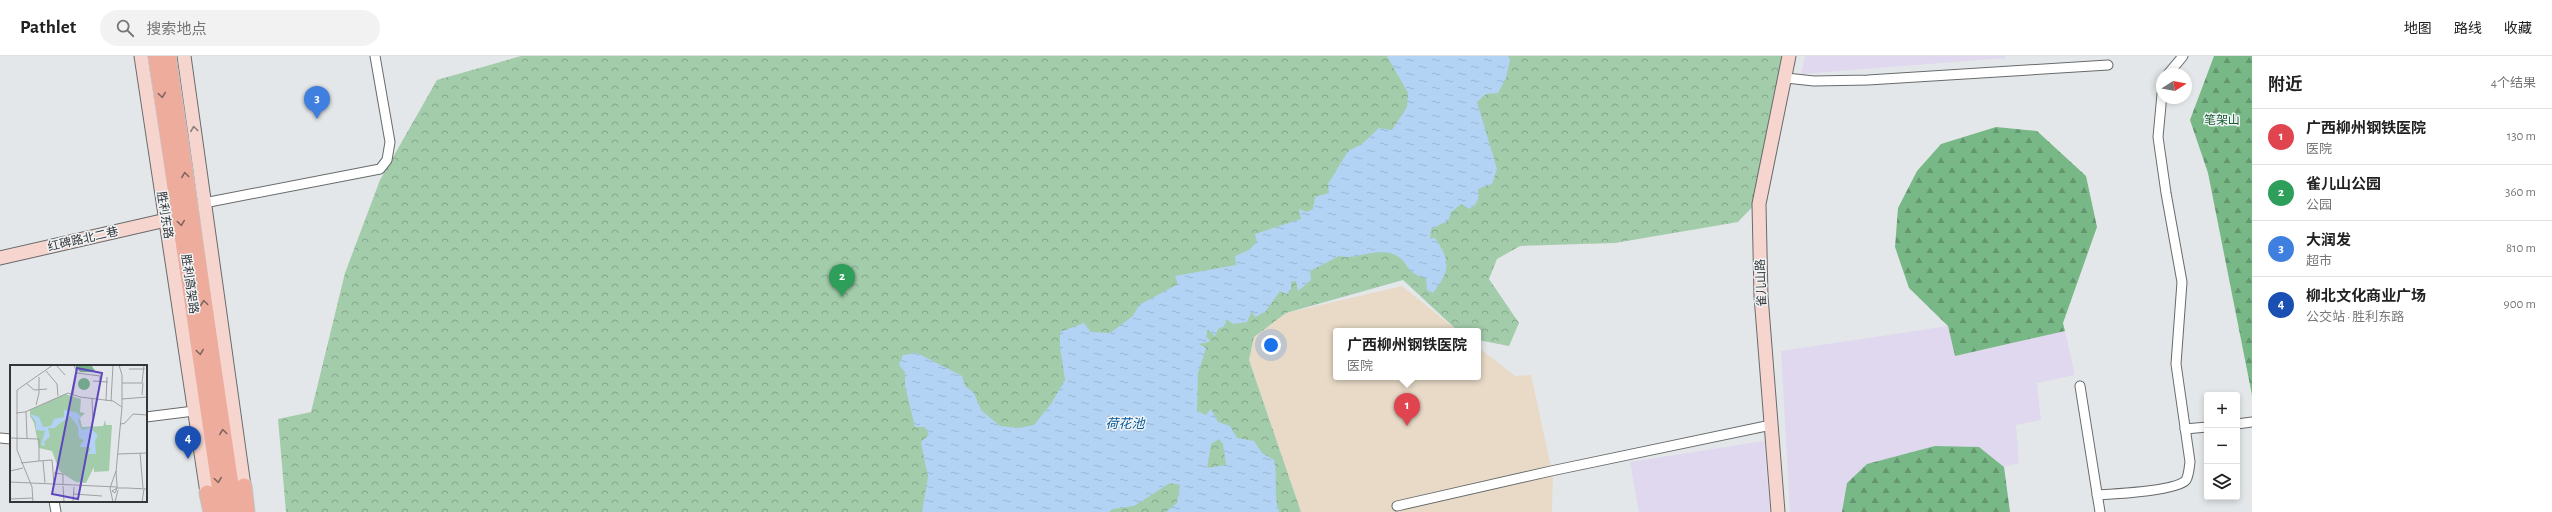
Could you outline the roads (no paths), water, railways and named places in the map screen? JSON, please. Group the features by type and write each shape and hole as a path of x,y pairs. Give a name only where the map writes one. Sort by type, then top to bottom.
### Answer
{"main road":[{"name":"胜利东路","path":"141,56 207,493"},
{"name":"胜利高架路","path":"156,56 223,512"},
{"name":"胜利高架路","path":"168,56 235,512"},
{"path":"184,56 247,512"},
{"name":"雀儿山路","path":"1778,512 1762,296 1759,204 1786,78 1789,56"},
{"name":"红碑路北二巷","path":"0,258 166,220"},
{"path":"207,493 211,512"}],"street":[{"path":"204,203 380,169 387,160 390,142 375,56"},
{"path":"2173,68 2183,56"},
{"path":"1786,78 1814,81 1868,80 2108,65"},
{"path":"2097,495 2170,487 2185,482 2188,476 2190,462 2176,364 2182,282 2158,136 2161,104"},
{"path":"2080,386 2100,512"},
{"path":"147,417 194,411"},
{"path":"2240,424 2252,422"},
{"path":"1397,506 1551,471 1771,425"},
{"path":"2185,429 2204,427"},
{"path":"0,438 10,439"},
{"path":"54,502 56,512"}],"water":[{"name":"荷花池","path":"1387,56 1508,56 1510,60 1506,78 1498,93 1486,94 1477,102 1497,169 1492,184 1478,189 1479,195 1477,200 1470,209 1461,204 1451,212 1448,221 1431,229 1430,239 1435,238 1444,253 1446,260 1443,278 1433,293 1427,290 1426,278 1415,274 1401,259 1390,253 1375,252 1353,257 1339,256 1310,271 1311,280 1298,291 1296,281 1291,282 1291,289 1287,294 1280,291 1265,312 1255,317 1252,311 1247,322 1233,324 1226,319 1225,326 1218,329 1215,336 1208,329 1206,337 1211,341 1199,344 1206,348 1198,373 1197,411 1206,415 1211,409 1218,422 1230,426 1237,438 1254,441 1262,453 1274,460 1276,473 1276,499 1279,512 1166,512 1177,503 1180,485 1170,483 1134,506 1112,509 1109,512 922,512 928,477 921,442 929,435 925,427 915,427 905,386 905,372 899,365 903,355 917,353 962,376 965,386 974,393 981,410 1000,426 1019,428 1034,425 1051,404 1065,380 1060,347 1060,332 1084,323 1091,332 1110,333 1133,316 1139,305 1178,284 1175,276 1236,265 1235,256 1249,250 1257,242 1255,234 1301,219 1299,209 1307,212 1313,209 1315,197 1329,193 1328,184 1348,151 1362,144 1379,128 1392,130 1407,107 1408,93","holes":["1219,439 1223,444 1226,465 1207,468 1211,444"]}],"place":[{"name":"大润发","path":"317,119"},
{"name":"雀儿山公园","path":"842,297"},
{"name":"广西柳州钢铁医院","path":"1407,426"},
{"name":"柳北文化商业广场","path":"188,459"}],"park label":[{"name":"笔架山","path":"2222,120"}]}
